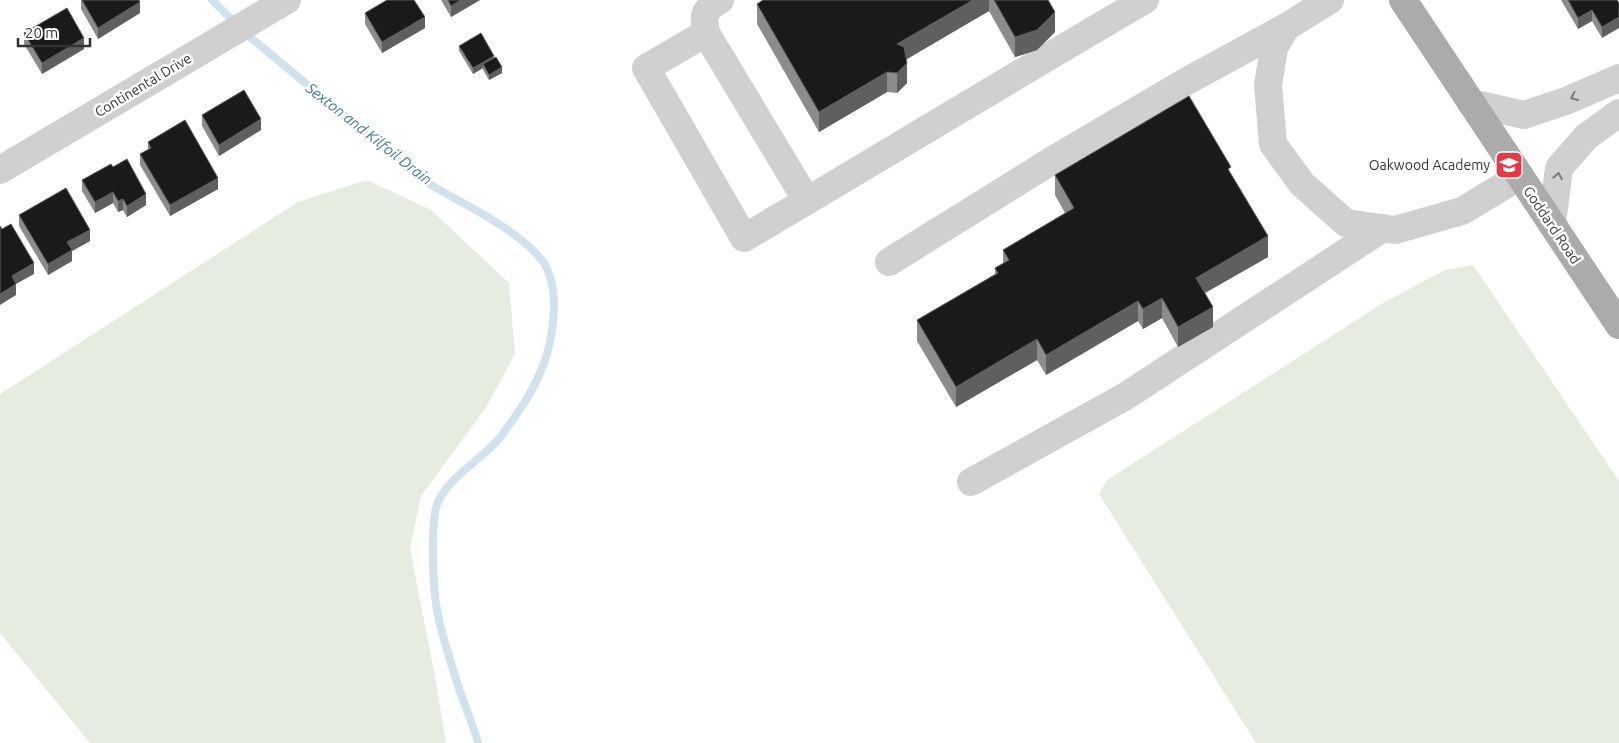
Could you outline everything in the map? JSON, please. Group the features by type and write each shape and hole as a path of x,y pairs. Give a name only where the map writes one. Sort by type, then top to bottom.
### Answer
{"main road":[{"name":"Goddard Road","path":"1403,0 1619,325"}],"street":[{"name":"Continental Drive","path":"0,170 287,0"},
{"path":"720,0 710,6 705,12 706,33 807,200"},
{"path":"706,33 646,68 744,238 1146,0"},
{"path":"889,262 1056,158 1330,0"},
{"path":"1286,27 1274,48 1268,85 1272,144 1302,184 1346,223 1395,230 1462,211 1520,176"},
{"path":"1471,103 1524,115 1566,101 1619,78"},
{"path":"1552,224 1559,168 1586,137 1619,113"},
{"path":"970,482 1126,396 1383,228"}],"shaded area":[{"path":"367,180 431,210 509,283 515,354 485,409 421,496 410,548 446,743 90,743 0,633 0,394 298,202"},
{"path":"1473,265 1619,481 1619,743 1256,743 1099,494 1107,480 1383,303 1445,270"}],"building":[{"path":"82,0 139,0 140,2 98,28"},
{"path":"387,0 414,0 425,17 382,42 365,13"},
{"path":"448,0 461,0 451,6"},
{"path":"763,0 973,0 897,44 904,47 907,63 897,73 887,72 819,112 757,4"},
{"path":"994,0 1048,0 1055,12 1037,30 1015,37"},
{"path":"1568,0 1617,0 1619,3 1619,17 1602,27 1592,10 1578,18"},
{"path":"67,8 84,38 42,63 24,33"},
{"path":"481,33 494,56 473,68 459,46"},
{"path":"496,57 502,67 489,75 483,64"},
{"path":"244,90 261,119 219,145 202,115"},
{"path":"1189,96 1231,167 1228,169 1268,236 1196,278 1213,307 1178,327 1162,298 1143,309 1138,301 1046,355 1037,339 956,387 917,320 998,273 995,268 1009,260 1003,250 1074,208 1055,175"},
{"path":"185,120 218,178 170,205 140,154 151,148 148,142"},
{"path":"127,159 146,194 127,206 123,199 118,201 113,192 95,202 82,180 111,164 113,167"},
{"path":"66,188 90,230 67,242 72,250 48,264 19,215"},
{"path":"11,224 34,263 12,276 16,284 0,294 0,226 2,229"}],"waterway":[{"name":"Sexton and Kilfoil Drain","path":"212,0 236,24"},
{"name":"Sexton and Kilfoil Drain","path":"244,32 417,176 514,234 538,255 549,273 554,296 551,338 543,366 531,392 499,439 445,490 435,514 433,570 437,610 458,687 478,743"}],"place":[{"name":"Oakwood Academy","path":"1509,165"}]}
